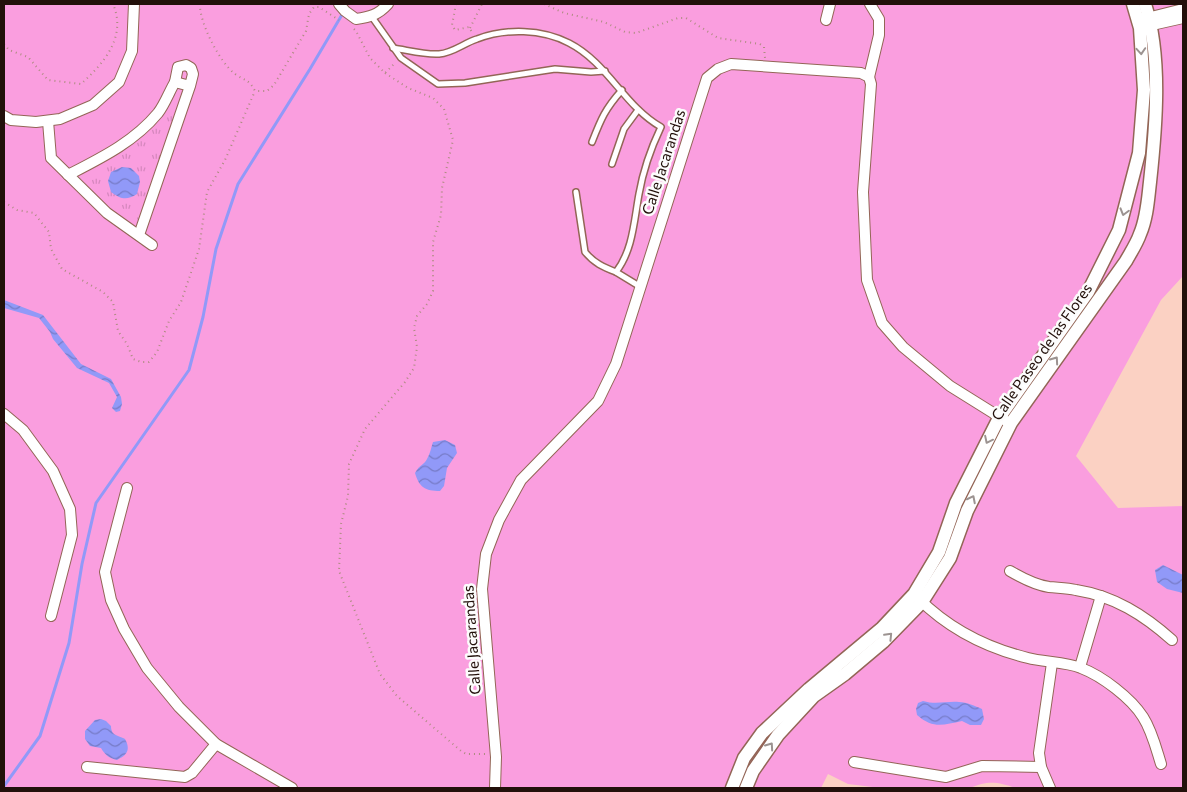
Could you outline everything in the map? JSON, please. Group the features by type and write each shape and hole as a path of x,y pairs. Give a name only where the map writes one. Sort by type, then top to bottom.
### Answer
{"street":[{"path":"4,116 11,120 48,121 60,119 93,105 119,82 132,51 134,4"},
{"path":"339,4 356,19 372,17 382,11 388,4"},
{"path":"826,20 830,4"},
{"path":"870,4 879,19 880,35 869,76 863,192 867,280 882,324 903,347 950,386 1005,420"},
{"name":"Calle Paseo de las Flores","path":"1005,420 1126,261 1140,234 1147,209 1157,84 1145,22 1133,4"},
{"name":"Calle Paseo de las Flores","path":"746,788 754,771 778,735 814,696 845,674 883,642 950,558 966,511 1005,420 1088,292 1119,230 1139,153 1144,90 1145,4"},
{"path":"1145,22 1183,9"},
{"path":"1145,22 1183,18"},
{"name":"Calle Jacarandas","path":"495,788 496,753 482,589 486,554 498,520 522,480 598,400 616,364 639,286 707,78 718,69 731,64 861,73 869,76"},
{"path":"68,175 122,146 140,132 159,112 175,82 178,68 186,65 191,68 193,74 190,86 139,236"},
{"path":"175,82 190,86"},
{"path":"48,121 51,158 107,212 152,245"},
{"path":"4,414 24,430 53,471 70,509 72,535 51,616"},
{"path":"128,488 105,572 111,600 124,629 147,668 179,707 216,744 292,788"},
{"path":"1010,571 1028,581 1047,587 1076,590 1116,602 1133,610 1172,640"},
{"path":"1080,667 1101,596"},
{"path":"918,598 958,630 990,645 1027,658 1080,667 1103,680 1128,699 1143,717 1161,764"},
{"name":"Calle Paseo de las Flores","path":"732,788 744,758 762,733 809,689 918,598"},
{"path":"1050,788 1041,767 1040,752 1052,663"},
{"path":"87,767 185,777 192,773 216,744"},
{"path":"854,762 946,777 982,766 1041,767"}],"lane":[{"path":"372,17 401,58 438,84 465,83 555,69 591,72 605,71"},
{"path":"393,48 438,54 456,50 476,39 507,32 541,33 569,43 595,60 638,110 648,120 661,127 643,174 634,228 621,266 616,272"},
{"path":"592,142 601,118 608,106 622,90"},
{"path":"612,164 624,129 638,110"},
{"path":"576,192 585,252 599,266 616,272 639,286"}],"path":[{"path":"4,44 9,50 28,57 48,80 81,84 101,65 114,43 118,23 113,4"},
{"path":"200,4 204,26 223,62 235,74 250,82 255,91"},
{"path":"456,4 452,24 455,30 470,28"},
{"path":"470,28 482,4"},
{"path":"544,4 564,13 604,22 625,32 636,33 678,18 686,18 718,38 760,44 766,51 764,66"},
{"path":"255,91 267,91 274,85 306,32 310,14 314,7 319,6 327,12"},
{"path":"470,28 476,39"},
{"path":"356,31 370,58 385,73 408,88 433,98 439,103 444,109 453,140 442,188 441,215 433,242 433,291 427,304 417,316 414,328 417,346 414,368 405,382 365,429 349,464 348,496 341,524 339,571 380,674 397,696 466,754 496,753"},
{"path":"385,73 401,58"},
{"path":"4,202 17,210 34,213 49,232 51,249 62,269 103,292 112,302 118,331 133,359 149,362 157,352 169,322 181,302 198,249 207,192 225,160 255,91"}],"green space":[{"path":"4,4 1183,4 1183,276 1161,300 1076,456 1118,508 1183,506 1183,788 1016,788 993,783 970,788 881,788 848,784 828,774 821,788 4,788"},
{"path":"182,88 183,93 141,217 136,221 130,222 122,218 86,185 84,177 88,171 121,155 140,141 156,124 177,90"}],"water":[{"path":"122,167 131,168 139,176 140,182 137,194 130,198 121,198 111,192 108,181 111,172"},
{"path":"4,300 43,315 81,364 111,379 121,397 120,411 116,412 112,408 117,397 109,383 77,368 53,339 39,318 4,308"},
{"path":"445,440 455,445 457,453 447,468 444,486 440,491 427,489 418,482 415,473 427,459 433,442"},
{"path":"1163,565 1183,575 1183,593 1167,589 1157,582 1155,570"},
{"path":"923,701 932,703 968,703 982,709 984,719 981,725 970,725 962,721 944,725 933,724 917,715 918,703"},
{"path":"101,719 111,726 115,735 125,739 127,743 127,752 117,760 104,753 101,748 90,746 85,739 85,731 95,720"}],"waterway":[{"path":"4,786 40,736 69,643 82,564 96,503 189,370 203,317 216,249 238,184 343,13"}]}
